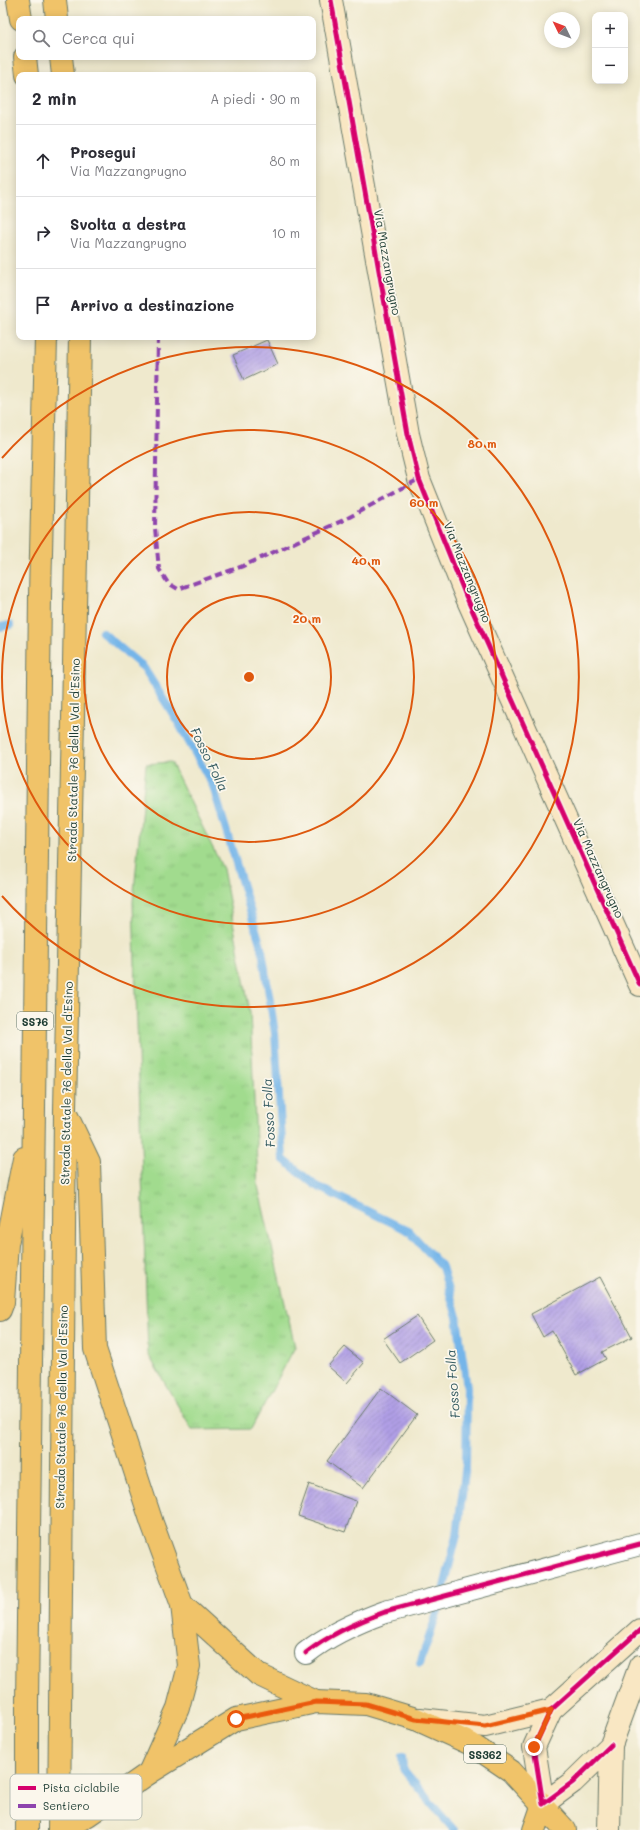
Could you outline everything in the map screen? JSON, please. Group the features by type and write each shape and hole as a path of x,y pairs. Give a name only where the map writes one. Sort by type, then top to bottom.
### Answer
{"main road":[{"path":"18,0 21,16"},
{"path":"56,0 57,16"},
{"path":"25,60 27,72"},
{"path":"61,60 63,72"},
{"name":"SS76","path":"28,1774 27,1704 40,596 46,340"},
{"name":"Strada Statale 76 della Val d'Esino","path":"59,1774 65,1111 76,616 80,340"},
{"path":"0,1310 3,1302 7,1244 34,1108"},
{"path":"65,1111 89,1162 95,1349 152,1523 182,1605 189,1666 178,1708 149,1773"},
{"path":"182,1605 259,1675 316,1702"},
{"name":"SS362","path":"142,1778 236,1719 316,1702 366,1704 416,1719 471,1744 511,1771 566,1830"},
{"path":"534,1830 543,1804"},
{"name":"SS76","path":"28,1820 28,1830"},
{"name":"SS362","path":"62,1830 79,1820"}],"street":[{"name":"Via Mazzangrugno","path":"331,0 408,434 419,479 466,596 640,985"},
{"path":"306,1653 322,1641 356,1622 411,1604 466,1591 640,1544"},
{"path":"611,1745 573,1782 543,1804 534,1747 551,1710 640,1630"},
{"path":"609,1830 611,1745 640,1666"},
{"path":"416,1719 485,1726 551,1710"}],"green space":[{"path":"171,762 223,869 250,1012 258,1186 295,1347 251,1429 192,1430 148,1354 133,902 146,764"}],"building":[{"path":"267,340 278,364 244,380 233,355"},
{"path":"600,1277 632,1337 602,1352 606,1359 576,1375 552,1331 543,1337 531,1314"},
{"path":"417,1316 433,1340 400,1363 383,1339"},
{"path":"345,1347 364,1363 347,1383 328,1366"},
{"path":"381,1388 417,1415 363,1488 327,1461"},
{"path":"309,1484 356,1501 345,1532 298,1516"}],"waterway":[{"name":"Fosso Folla","path":"0,627 10,625"},
{"name":"Fosso Folla","path":"102,632 144,668 179,724 213,786 262,950 275,1033 283,1159 316,1186 409,1231 442,1267 457,1317 467,1388 466,1464 457,1535 438,1611 420,1663"},
{"path":"402,1757 403,1769 454,1830"}],"marked path":[{"path":"158,340 155,528 159,569 168,583 178,589 243,566 346,519 419,479"}],"cycle path":[{"path":"331,0 408,434 419,479 466,596 640,985"},
{"path":"306,1653 344,1629 385,1612 640,1544"},
{"path":"611,1745 573,1782 543,1804 534,1747 551,1710 640,1630"}],"route":[{"path":"236,1719 316,1702 366,1704 416,1719 485,1726 551,1710 534,1747"}]}
